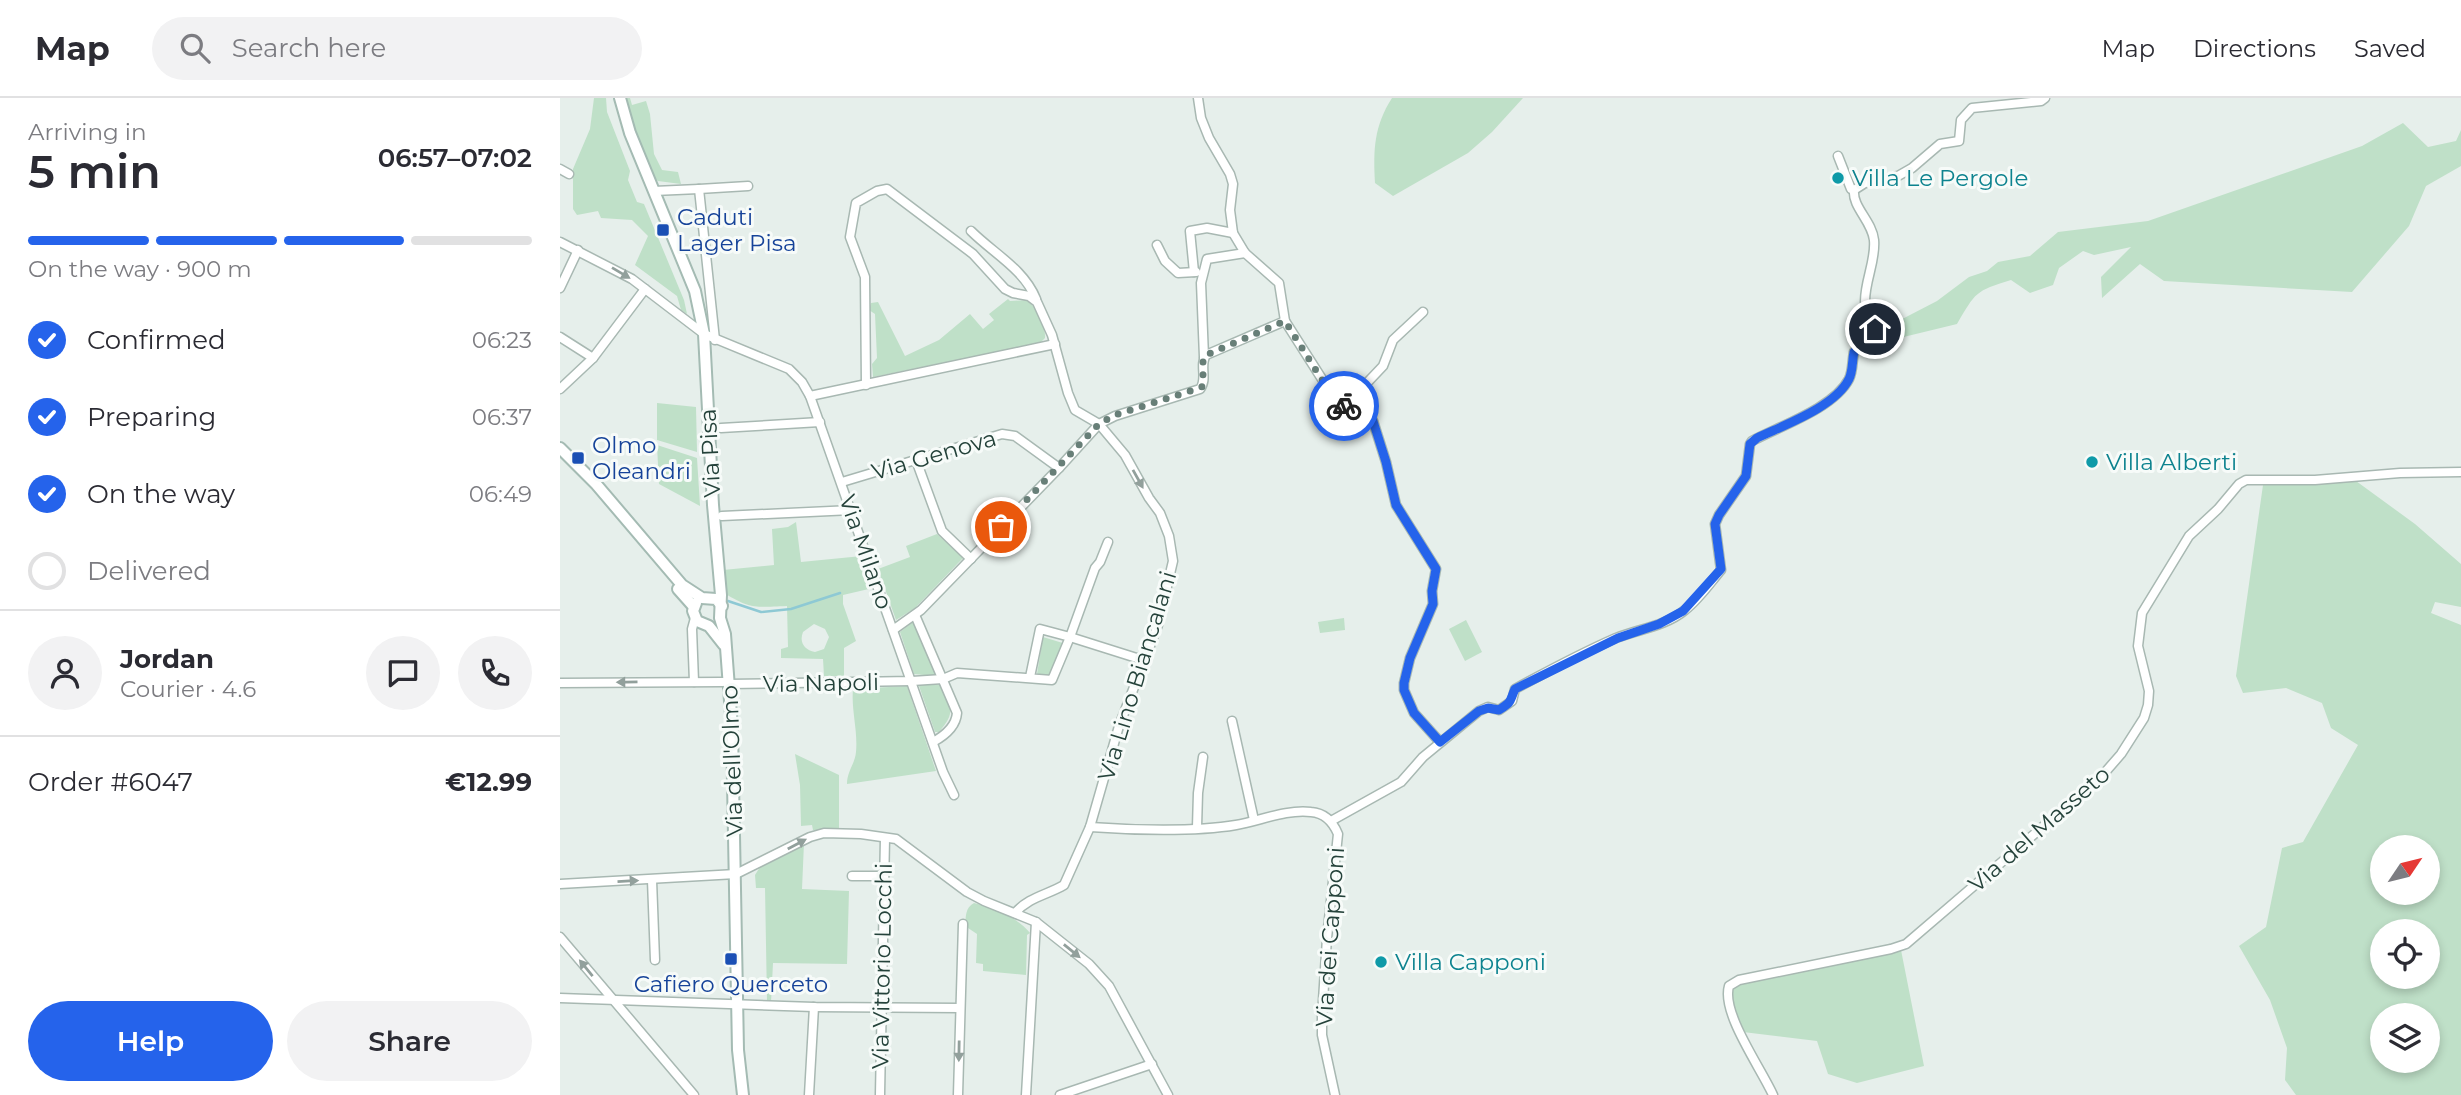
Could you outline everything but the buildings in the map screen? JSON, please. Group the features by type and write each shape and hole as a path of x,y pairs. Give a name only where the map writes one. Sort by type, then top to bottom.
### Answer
{"main road":[{"name":"Via Pisa","path":"620,98 630,133 695,291 704,334 721,612"},
{"path":"560,448 597,484 682,585 706,598 718,601 721,612 715,624 700,619 706,598"},
{"name":"Via dell'Olmo","path":"560,457 597,495 725,648"},
{"name":"Via Pisa","path":"706,598 714,590 717,571"},
{"name":"Via dell'Olmo","path":"721,612 725,634 736,874 738,1050 743,1095"}],"street":[{"path":"1198,98 1201,118 1209,138 1233,184 1230,210 1233,233 1245,253 1279,284 1285,321 1336,401 1373,421 1396,505 1436,569 1432,591 1433,604 1410,658 1404,690 1414,713 1440,742"},
{"path":"1854,190 1865,183 1898,176 1912,168 1940,144 1959,141 1961,120 1972,108 2039,101 2045,98"},
{"path":"1090,827 1115,829 1235,825 1311,811 1331,821 1401,782 1440,742 1479,711 1488,708 1499,710 1512,701 1515,689 1618,638 1659,624 1683,611 1721,569 1715,524 1746,476 1750,444 1817,408 1837,394 1851,374 1854,352 1875,334 1876,330 1869,320 1865,291 1874,255 1874,238 1865,216 1853,198 1854,190 1838,156"},
{"path":"560,169 569,174"},
{"path":"654,191 748,186"},
{"path":"699,189 715,340"},
{"path":"866,385 865,277 850,237 856,203 874,192 891,191 973,254 1005,289 1029,296 1037,302"},
{"path":"893,630 915,615 971,559 1099,424 1115,415 1200,388 1204,380 1201,283 1189,231 1208,228 1233,233"},
{"name":"Via Lino Biancalani","path":"971,231 1024,278 1032,289 1045,316 1068,393 1076,410 1099,424 1125,455 1160,513 1169,536 1173,561 1158,625 1119,726 1090,827 1064,885 1038,895 1015,913"},
{"name":"Via Milano","path":"560,242 615,269 704,334 789,369 802,382 820,422 943,772 954,795"},
{"path":"1157,245 1165,261 1178,273 1198,272"},
{"path":"560,288 578,250"},
{"path":"1198,272 1206,258 1245,253"},
{"path":"560,389 593,358 645,289"},
{"path":"1345,406 1383,366 1393,340 1423,312"},
{"path":"1204,357 1285,321"},
{"path":"560,337 593,358"},
{"path":"810,396 1055,345"},
{"path":"721,428 820,422"},
{"name":"Via Genova","path":"842,482 1003,434 1015,436 1059,468"},
{"path":"916,460 942,531 971,559"},
{"name":"Via del Masseto","path":"1773,1095 1729,1009 1726,998 1729,986 1739,980 1905,944 2101,777 2121,754 2144,718 2148,705 2149,691 2138,646 2142,612 2189,536 2218,509 2239,484 2246,480 2315,480 2461,471"},
{"path":"722,516 852,510"},
{"path":"1108,542 1095,568 1070,637 1052,680 1030,677 1040,629 1070,637 1143,660"},
{"path":"915,615 957,716 954,724 933,742"},
{"name":"Via dell'Olmo","path":"694,682 692,627 700,619"},
{"name":"Via Napoli","path":"560,682 848,683 943,680 957,673 1030,677"},
{"path":"1232,721 1254,820"},
{"path":"1197,827 1203,757"},
{"name":"Via dei Capponi","path":"1331,821 1338,834 1327,938 1322,1035 1335,1095"},
{"path":"560,884 736,874 818,834 841,833 896,839 967,891 984,901 1036,922 1089,964 1110,986 1167,1095"},
{"name":"Via Vittorio Locchi","path":"880,1095 885,838"},
{"path":"852,876 883,876"},
{"path":"652,880 654,960"},
{"path":"1026,1095 1036,922"},
{"path":"958,1095 963,924"},
{"path":"560,937 694,1095"},
{"path":"560,998 814,1007 960,1008"},
{"path":"808,1095 814,1007"},
{"path":"1060,1095 1152,1064"}],"green space":[{"path":"594,98 606,98 607,112 630,171 628,180 637,202 644,204 684,300 687,314 681,310 677,296 635,265 648,236 632,220 601,218 598,211 577,215 573,209 573,169 590,129"},
{"path":"625,98 630,98 632,105 646,101 654,154 662,170 678,172 681,184 658,181 651,176"},
{"path":"1392,98 1523,98 1492,132 1468,153 1393,196 1375,183 1374,160 1378,128"},
{"path":"2403,123 2428,147 2456,141 2461,130 2461,166 2426,186 2409,226 2352,292 2164,281 2140,264 2102,298 2101,277 2131,247 2094,255 2083,251 2059,268 2053,285 2030,293 2011,280 1983,290 1973,299 1957,324 1887,341 1881,330 1937,301 1969,277 1987,271 1998,262 2030,256 2058,232 2148,221 2362,146"},
{"path":"1008,299 1026,300 1037,312 1045,333 1045,338 1040,343 873,377 872,364 877,358 875,314 869,310 871,303 878,302 905,356 939,340 970,314 983,329 994,320 989,314"},
{"path":"657,403 696,407 697,452 657,440"},
{"path":"657,445 697,458 700,506 659,484"},
{"path":"2356,481 2415,524 2461,564 2461,607 2435,602 2431,613 2461,625 2461,1095 2296,1095 2285,1080 2287,1048 2270,1000 2239,946 2266,927 2282,848 2303,842 2358,745 2331,728 2322,703 2286,688 2243,693 2236,676 2263,485"},
{"path":"796,522 801,562 862,556 873,588 843,595 843,604 856,641 844,648 844,676 824,676 823,659 781,658 781,649 788,647 787,606 754,606 724,593 723,570 774,565 772,529 788,527","holes":["814,624 825,629 829,637 824,649 815,652 805,647 802,642 803,632"]},
{"path":"937,534 963,558 915,608 896,620 878,569 910,557 906,546"},
{"path":"1344,618 1345,630 1320,633 1318,622"},
{"path":"1466,620 1482,652 1465,661 1449,629"},
{"path":"913,622 936,674 934,676 914,674 900,632"},
{"path":"1043,637 1066,644 1051,678 1037,674"},
{"path":"941,685 949,705 950,714 939,732 935,732 919,686"},
{"path":"907,686 936,771 847,784 856,752 853,689"},
{"path":"795,754 839,775 839,830 813,830 812,825 801,826 800,785"},
{"path":"804,843 802,889 849,891 847,964 773,963 771,1002 767,1001 765,888 756,888 755,875 760,867"},
{"path":"974,903 1005,914 1019,922 1030,933 1027,935 1026,975 983,971 983,964 976,963 977,934 965,926 967,910"},
{"path":"1901,950 1924,1066 1857,1083 1828,1074 1817,1041 1743,1032 1730,1000 1731,990 1741,983"}],"waterway":[{"path":"728,601 761,612 791,609 840,593"}],"way so far":[{"path":"1001,527 1099,424 1115,415 1200,388 1203,386 1203,360 1206,355 1285,321 1336,401 1344,406"}],"place":[{"name":"Villa Le Pergole","path":"1838,178"},
{"name":"Caduti Lager Pisa","path":"663,230"},
{"name":"Olmo Oleandri","path":"578,458"},
{"name":"Villa Alberti","path":"2092,462"},
{"name":"Cafiero Querceto","path":"731,959"},
{"name":"Villa Capponi","path":"1381,962"}],"route":[{"path":"1344,406 1373,421 1396,505 1436,569 1432,591 1433,604 1410,658 1404,690 1414,713 1440,742 1479,711 1488,708 1499,710 1512,701 1515,689 1540,675 1686,610 1721,569 1715,524 1744,481 1752,441 1817,408 1837,394 1851,374 1854,352 1874,336 1875,329"}]}
